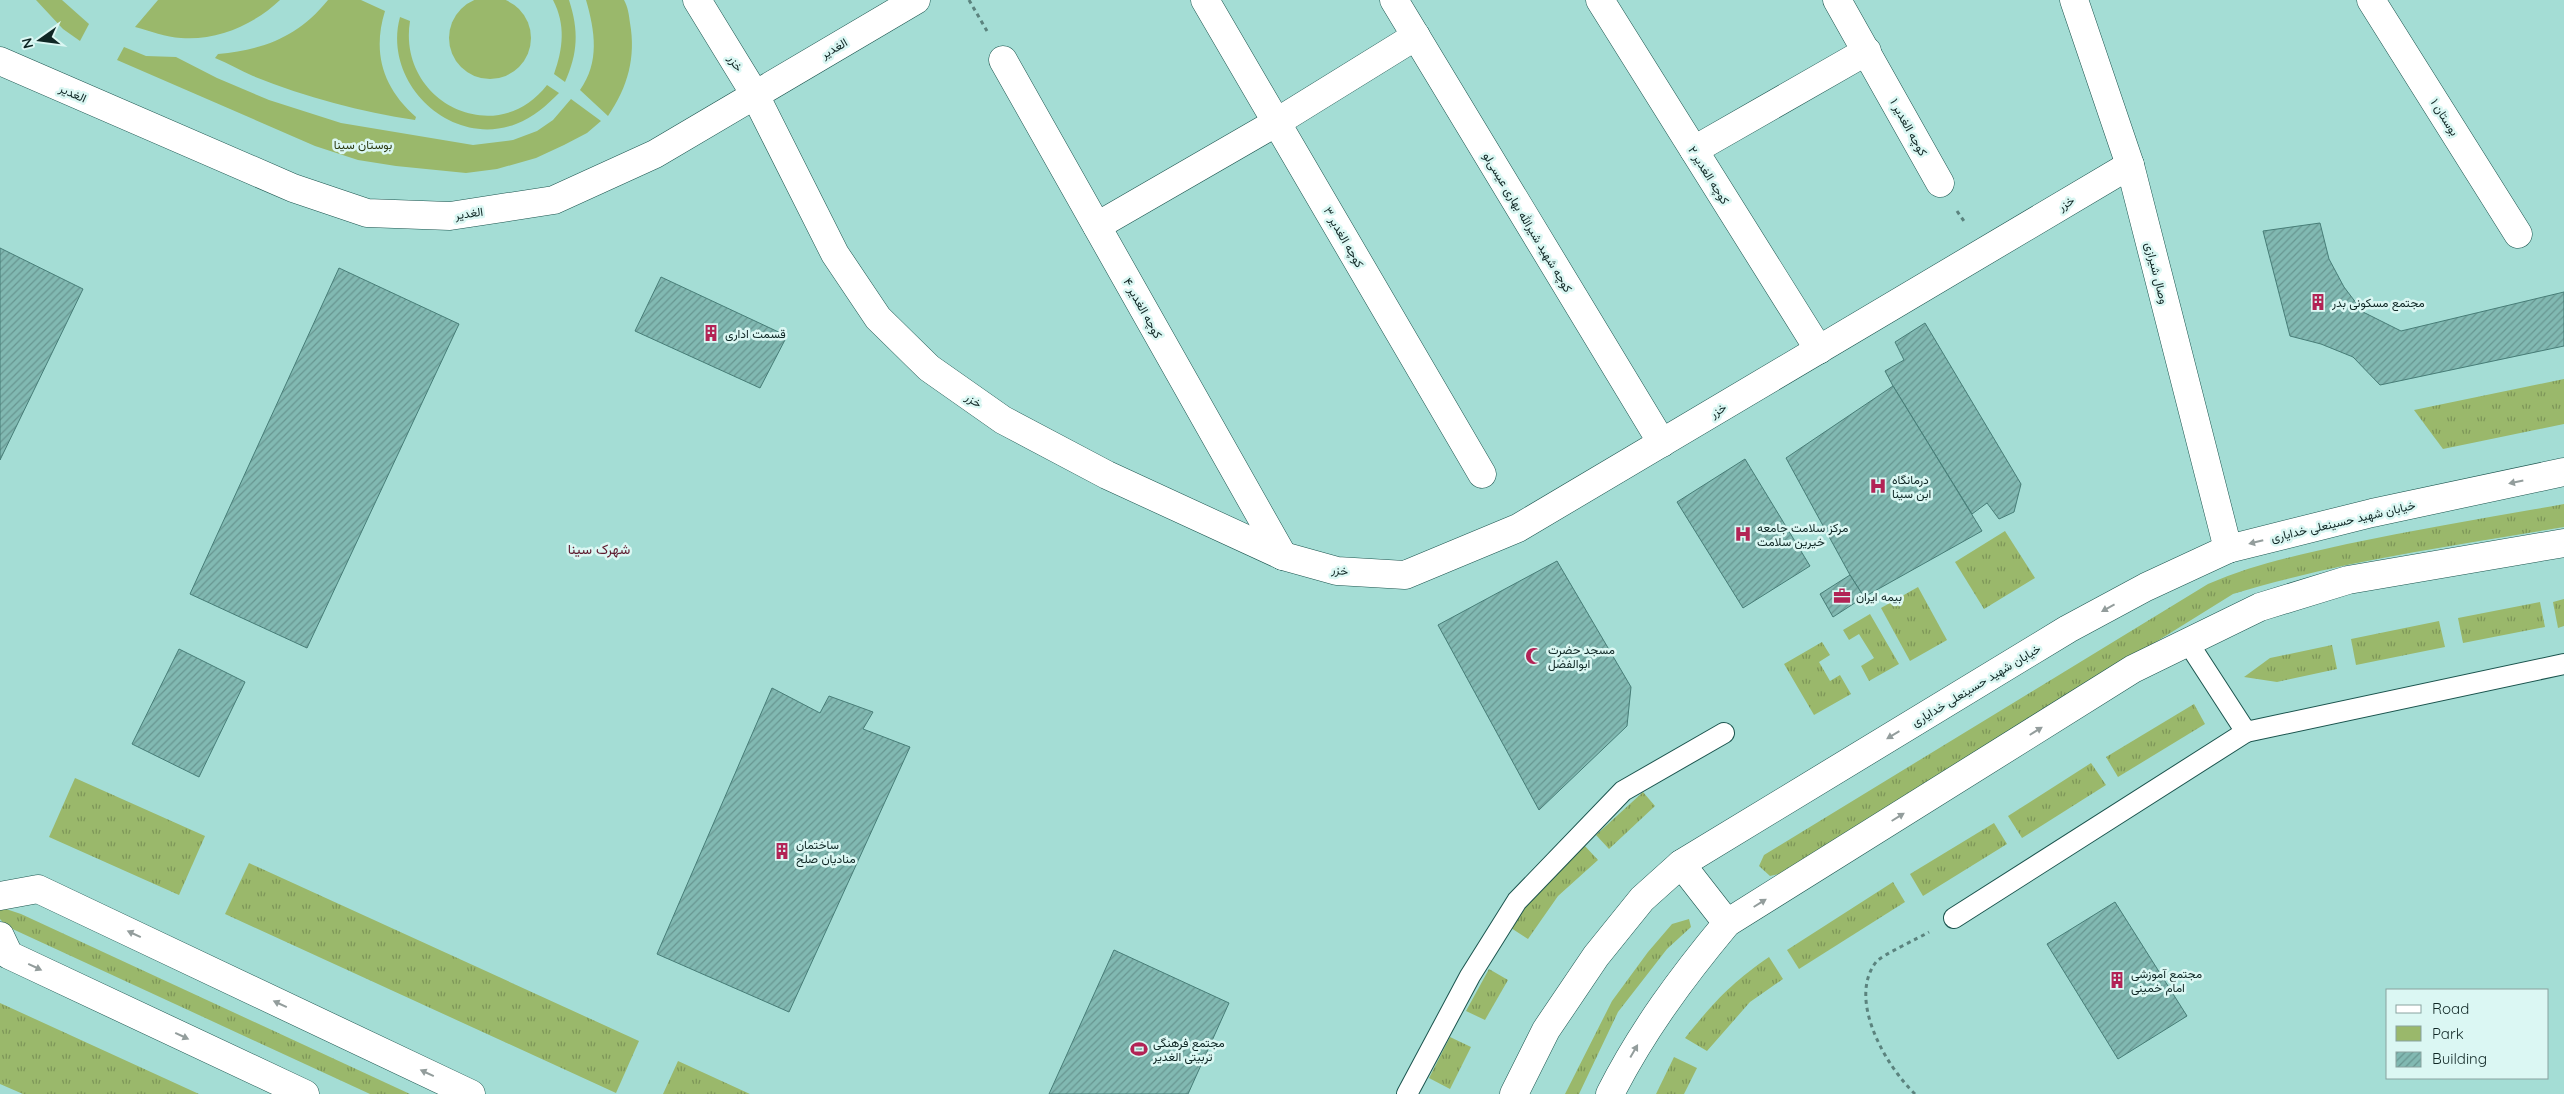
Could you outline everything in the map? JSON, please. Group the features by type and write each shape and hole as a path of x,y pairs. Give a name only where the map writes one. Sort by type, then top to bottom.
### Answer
{"street":[{"name":"خزر","path":"697,0 754,93 835,254 878,318 929,368 1003,420 1107,475 1283,556 1338,571 1405,575 1518,528 2130,165"},
{"name":"الغدیر","path":"0,61 292,188 367,213 450,216 554,200 655,154 754,93 916,0"},
{"name":"کوچه الغدیر ۳","path":"1205,0 1482,474"},
{"name":"کوچه شهید شیرالله بهاری عیسی‌لو","path":"1394,0 1662,443"},
{"name":"کوچه الغدیر ۲","path":"1600,0 1818,350"},
{"name":"کوچه الغدیر ۱","path":"1837,0 1940,183"},
{"name":"وصال شیرازی","path":"2074,0 2130,165 2228,549"},
{"name":"بوستان ۱","path":"2371,0 2518,234"},
{"path":"1097,226 1277,122 1416,36"},
{"path":"1694,150 1867,51"},
{"name":"کوچه الغدیر ۴","path":"1003,60 1283,556"},
{"name":"خیابان شهید حسینعلی خدایاری","path":"1514,1094 1546,1030 1596,956 1642,899 1681,864 2068,629 2146,586 2228,549 2372,513 2564,472"},
{"path":"1610,1094 1656,1014 1690,967 1727,923 2133,669 2260,607 2348,580 2564,543"},
{"path":"1681,864 1727,923"},
{"path":"0,896 38,889 472,1094"},
{"path":"0,936 9,955 305,1094"}],"lane":[{"path":"2187,642 2246,732"},
{"path":"1954,918 2246,732 2564,664"},
{"path":"1407,1094 1470,976 1517,900 1623,792 1724,733"}],"path":[{"path":"1940,183 1983,253"},
{"path":"1915,1094 1900,1079 1875,1038 1864,988 1876,961 1954,918"}],"green space":[{"path":"36,0 62,0 89,24 80,41 63,29"},
{"path":"158,0 280,0 259,16 222,34 208,37 181,38 135,27"},
{"name":"بوستان سینا","path":"328,0 361,0 385,11 380,41 383,69 395,94 416,117 415,120 374,113 313,97 273,84 215,58 218,54 250,49 279,39 292,32 317,13"},
{"path":"474,0 506,0 524,15 531,38 528,54 519,67 506,76 490,79 474,76 461,67 452,54 449,38 452,22 461,9"},
{"path":"553,0 569,0 576,32 573,61 565,82 554,74 562,37 560,19"},
{"path":"586,0 624,0 629,14 632,48 629,71 621,94 608,116 580,90 591,68 594,46 592,23"},
{"path":"400,17 410,21 410,50 419,74 434,94 454,108 478,115 502,114 526,105 547,85 559,93 539,111 516,124 492,129 468,127 446,119 427,105 412,86 401,65 397,42"},
{"name":"بوستان سینا","path":"124,47 146,56 176,57 217,78 269,100 341,123 473,145 513,140 537,131 553,120 571,99 601,121 587,133 536,158 497,169 466,173 396,166 358,160 315,146 117,60"},
{"path":"2564,379 2564,424 2443,449 2414,410"},
{"path":"2564,504 2564,527 2356,563 2273,582 2233,594 1784,873 1770,876 1759,866 1764,855 2208,584 2259,565 2347,544"},
{"path":"2005,531 2035,578 1984,609 1955,562"},
{"path":"1918,587 1947,640 1910,661 1881,608"},
{"path":"2564,599 2564,626 2558,628 2553,602"},
{"path":"2540,602 2545,627 2463,643 2458,618"},
{"path":"1870,614 1899,664 1869,681 1861,666 1874,658 1859,634 1849,640 1843,630"},
{"path":"2439,621 2445,647 2356,665 2351,639"},
{"path":"1822,642 1830,655 1819,662 1830,681 1840,675 1851,694 1814,715 1784,664"},
{"path":"2332,645 2337,669 2277,682 2244,677 2270,658"},
{"path":"2194,704 2205,724 2118,777 2106,757"},
{"path":"2091,763 2106,785 2022,838 2008,816"},
{"path":"75,778 205,836 179,895 49,837"},
{"path":"1643,792 1655,806 1609,849 1596,835"},
{"path":"1994,823 2007,844 1923,896 1910,874"},
{"path":"1584,845 1598,860 1558,896 1528,939 1511,928 1544,881"},
{"path":"249,863 639,1041 616,1093 225,914"},
{"path":"1893,882 1905,902 1799,969 1787,950"},
{"path":"3,908 21,914 410,1094 370,1094 6,926 0,919 0,909"},
{"path":"1689,919 1691,927 1667,949 1618,1012 1579,1094 1565,1094 1612,1001 1648,952 1672,924"},
{"path":"1769,957 1783,979 1750,1002 1707,1051 1685,1038 1723,994"},
{"path":"1489,969 1508,980 1485,1020 1466,1011"},
{"path":"0,1003 199,1094 23,1094 0,1084"},
{"path":"1450,1037 1471,1047 1450,1089 1429,1078"},
{"path":"1674,1057 1697,1068 1684,1094 1656,1094"},
{"path":"678,1061 750,1094 663,1094"}],"building":[{"name":"مجتمع مسکونی بدر","path":"2320,223 2329,259 2344,287 2363,312 2401,331 2564,292 2564,346 2380,385 2353,357 2321,344 2290,336 2263,231"},
{"path":"0,248 83,289 0,460"},
{"path":"339,268 459,324 307,648 190,594"},
{"name":"قسمت اداری","path":"661,277 787,336 760,388 635,331"},
{"path":"1925,323 2021,484 2014,512 1999,519 1987,503 1972,514 1885,371 1904,360 1895,342"},
{"name":"درمانگاه ابن سینا","path":"1893,386 1982,531 1864,597 1786,458"},
{"name":"مرکز سلامت جامعه خیرین سلامت","path":"1745,459 1810,566 1743,608 1677,502"},
{"name":"مسجد حضرت ابوالفضل","path":"1557,561 1631,687 1627,726 1539,810 1438,625"},
{"name":"بیمه ایران","path":"1850,575 1864,597 1833,617 1820,594"},
{"path":"179,649 245,682 199,777 132,744"},
{"name":"ساختمان منادیان صلح","path":"772,688 820,713 829,696 873,712 863,729 910,747 789,1012 657,954"},
{"name":"مجتمع آموزشی امام خمینی","path":"2115,902 2187,1016 2118,1059 2047,944"},
{"name":"مجتمع فرهنگی تربیتی الغدیر","path":"1114,950 1229,1003 1188,1094 1049,1094"}],"place":[{"name":"مجتمع مسکونی بدر","path":"2318,302"},
{"name":"قسمت اداری","path":"711,333"},
{"name":"درمانگاه ابن سینا","path":"1878,486"},
{"name":"مرکز سلامت جامعه خیرین سلامت","path":"1743,534"},
{"name":"بیمه ایران","path":"1842,596"},
{"name":"مسجد حضرت ابوالفضل","path":"1534,656"},
{"name":"ساختمان منادیان صلح","path":"782,851"},
{"name":"مجتمع آموزشی امام خمینی","path":"2117,980"},
{"name":"مجتمع فرهنگی تربیتی الغدیر","path":"1139,1049"}],"district":[{"name":"شهرک سینا","path":"599,549"}]}
